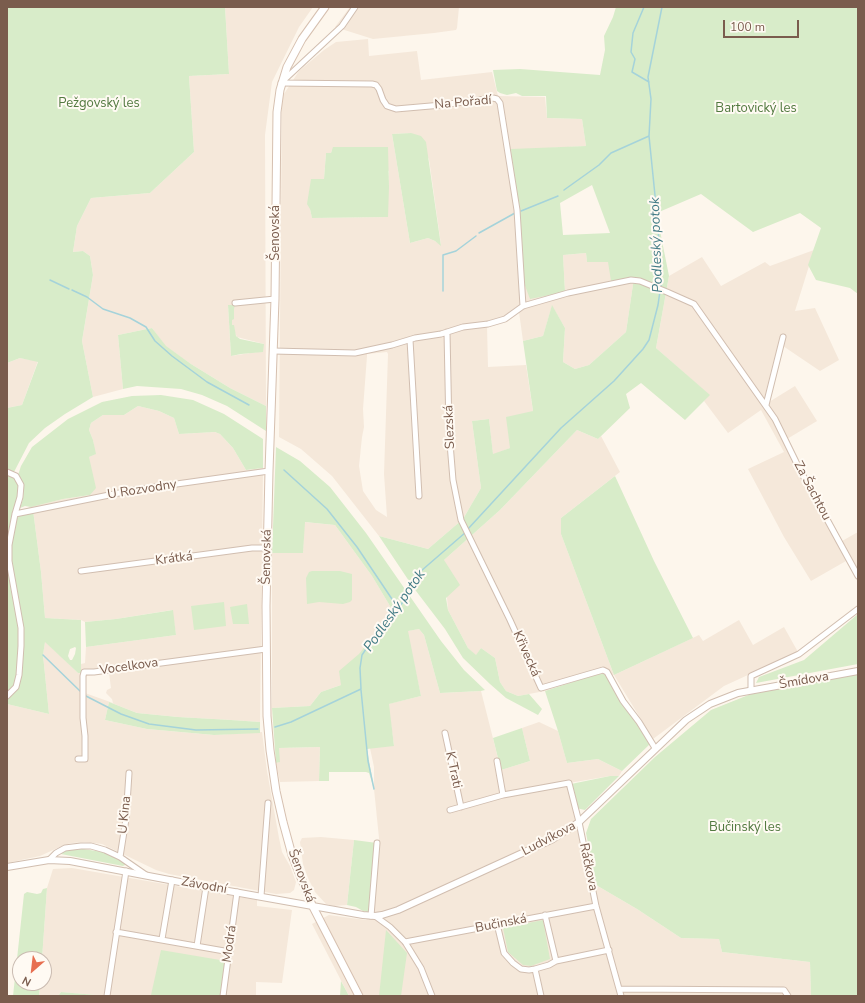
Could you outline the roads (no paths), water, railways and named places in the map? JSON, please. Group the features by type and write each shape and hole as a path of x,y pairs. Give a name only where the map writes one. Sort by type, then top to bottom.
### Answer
{"main road":[{"name":"Šenovská","path":"325,7 298,46 287,67 281,83 278,99 276,126 275,299 267,548 267,728 274,778 282,818 291,849 312,905 359,996"}],"street":[{"path":"281,83 292,71 342,26 355,7"},
{"name":"Na Pořadí","path":"281,83 372,84 379,88 383,100 387,106 396,109 442,105 493,98 497,99 500,103 517,210 523,306"},
{"name":"Za Šachtou","path":"523,306 568,293 631,280 640,281 694,304 775,419 858,576"},
{"path":"235,303 275,299"},
{"path":"273,351 355,353 392,346 463,327 488,324 505,319 523,306"},
{"name":"Slezská","path":"447,332 449,431 453,480 462,520"},
{"path":"766,405 783,337"},
{"path":"410,340 420,496"},
{"name":"U Rozvodny","path":"15,514 134,490 269,471"},
{"path":"7,472 16,476 21,485 10,545 9,561 21,628 22,646 19,675 16,687 7,696"},
{"name":"Křivecká","path":"462,520 541,688 602,670 607,672 623,701 656,748"},
{"name":"Krátká","path":"81,571 252,548 267,548"},
{"path":"751,690 751,676 799,654 858,609"},
{"name":"Vocelkova","path":"78,758 85,759 83,718 84,672 94,672 266,649"},
{"name":"Šmídova","path":"751,690 858,672"},
{"name":"Ludvíkova","path":"312,905 373,916 386,914 398,910 553,839 579,822 686,720 710,704 738,692 751,690"},
{"name":"K Trati","path":"445,733 461,807"},
{"path":"497,761 503,795"},
{"name":"U Kina","path":"120,856 126,819 129,773"},
{"name":"K Trati","path":"450,810 503,795 569,783"},
{"name":"Ráčkova","path":"569,783 579,822 596,906 622,996"},
{"path":"261,896 268,803"},
{"path":"377,843 373,916 390,927 405,942 421,968 432,996"},
{"name":"Závodní","path":"49,860 62,849 81,846 97,847 120,856 147,875"},
{"name":"Závodní","path":"7,867 49,860 70,861 206,887 312,905"},
{"path":"108,996 116,932 126,871"},
{"path":"162,939 172,880"},
{"path":"197,946 206,887"},
{"name":"Modrá","path":"223,996 237,892"},
{"name":"Bučinská","path":"405,942 596,906"},
{"path":"546,915 556,961"},
{"path":"497,924 504,953 521,969 535,969 549,965 556,961 609,950"},
{"path":"116,932 230,952"},
{"path":"535,969 541,996"},
{"path":"620,989 738,993 784,990 788,996"}],"waterway":[{"path":"644,7 633,33 631,52 635,59 632,72 649,82"},
{"name":"Podleský potok","path":"661,287 658,225 649,136 651,99 648,77 662,7"},
{"path":"564,190 599,165 611,153 649,136"},
{"path":"521,211 558,196"},
{"path":"479,233 515,213"},
{"path":"443,291 443,255 456,251 476,236"},
{"path":"50,280 69,289"},
{"path":"72,290 87,297 103,309 130,318 146,327 155,341 172,356 207,382 249,405"},
{"name":"Podleský potok","path":"467,530 561,428 614,381 643,349 649,340 660,291"},
{"path":"284,470 327,509 357,547 398,608"},
{"name":"Podleský potok","path":"275,727 291,722 361,689 360,668 362,655 366,649 392,620 421,571 466,532"},
{"name":"Podleský potok","path":"43,655 81,692"},
{"path":"361,690 368,761 374,789"},
{"name":"Podleský potok","path":"84,695 121,714 149,724 196,730 258,729"}],"park label":[{"name":"Pežgovský les","path":"99,104"},
{"name":"Bartovický les","path":"756,109"},
{"name":"Bučinský les","path":"745,828"}]}
